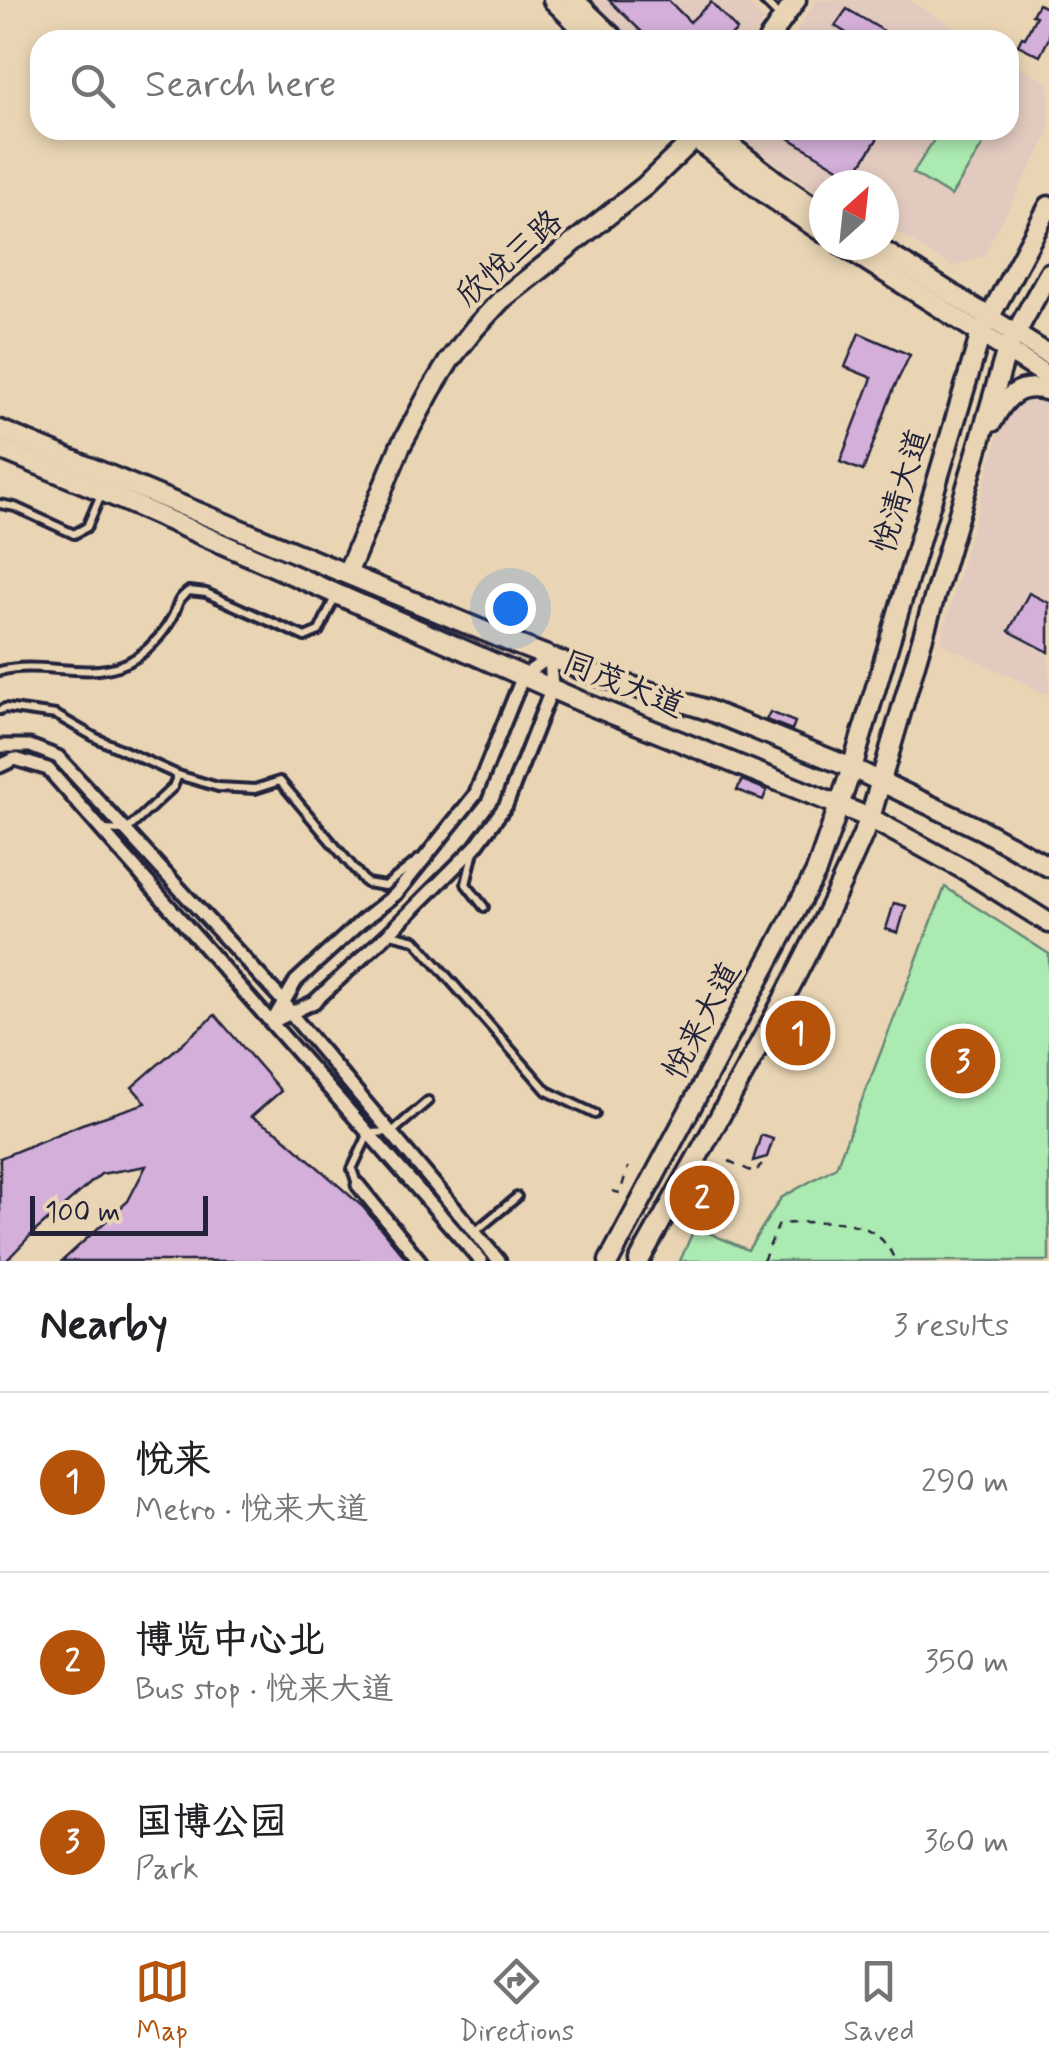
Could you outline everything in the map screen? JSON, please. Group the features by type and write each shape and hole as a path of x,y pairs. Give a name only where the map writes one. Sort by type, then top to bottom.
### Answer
{"main road":[{"path":"553,0 584,30"},
{"path":"574,0 606,30"},
{"path":"776,30 796,0"},
{"name":"欣悦三路","path":"348,574 400,447 440,376 475,328 500,300 645,186 690,140"},
{"path":"707,140 766,194 809,224"},
{"path":"710,140 809,204"},
{"name":"悦清大道","path":"840,804 984,324 1049,206"},
{"path":"869,260 1011,341 1049,377"},
{"path":"895,260 984,324"},
{"name":"悦清大道","path":"870,818 1011,341 1049,273"},
{"path":"1011,341 1049,355"},
{"path":"974,463 995,416 1010,395 1028,388 1049,391"},
{"name":"同茂大道","path":"0,430 550,657 708,710 852,768 984,830 1049,867"},
{"name":"同茂大道","path":"0,449 523,676 840,804 965,870 1049,923"},
{"name":"悦来大道","path":"610,1261 816,872 840,804"},
{"name":"悦来大道","path":"639,1261 816,935 870,818"}],"street":[{"path":"272,1022 287,1008 296,981 396,894 475,795 523,676 550,657"},
{"path":"287,1008 314,1002 476,847 506,805 552,688 550,657"},
{"path":"0,746 30,746 58,756 287,1008 392,1132 470,1236 480,1261"},
{"path":"0,766 15,759 48,770 369,1133 499,1261"},
{"path":"358,1185 420,1261"}],"lane":[{"path":"763,0 783,20"},
{"path":"0,504 74,534 87,527 102,491"},
{"path":"0,671 61,668 96,672 134,659 158,638 173,616 178,600 189,592 206,593 304,637 320,631 336,594"},
{"path":"0,710 56,715 178,775 218,787 254,789 280,781 366,883 385,886 436,846"},
{"path":"101,830 126,831 173,788 178,775"},
{"path":"476,847 466,884 484,907"},
{"path":"389,933 415,940 547,1091 595,1114"},
{"path":"358,1185 352,1169 369,1133 392,1132 428,1100"},
{"path":"470,1236 517,1197"}],"path":[{"path":"730,1161 754,1173 767,1157"},
{"path":"612,1191 620,1193 628,1167"},
{"path":"764,1261 779,1224 834,1221 864,1226 890,1247 895,1261"}],"shaded area":[{"path":"587,0 745,0 764,20 757,30 618,30"},
{"path":"816,0 909,0 959,30 797,30"},
{"path":"1019,66 1049,83 1049,134 983,256 952,267 899,233 899,170 809,170 809,187 745,140 1019,140"},
{"path":"1028,401 1049,402 1049,695 940,643 1001,425 1016,406"}],"green space":[{"path":"934,140 986,140 951,196 913,173"},
{"path":"945,887 1049,954 1049,1261 680,1261 695,1227 748,1250 781,1198 836,1167"}],"building":[{"path":"609,0 668,0 690,22 711,2 737,30 640,30"},
{"path":"1038,4 1049,9 1049,38 1040,56 1019,46 1036,16 1032,15"},
{"path":"847,9 882,30 841,30 835,26"},
{"path":"792,140 877,140 857,170 842,170"},
{"path":"859,333 910,355 863,471 840,462 872,378 845,367"},
{"path":"1029,593 1049,603 1049,652 1009,631"},
{"path":"770,712 795,722 792,730 766,720"},
{"path":"742,780 767,790 763,800 737,790"},
{"path":"894,903 906,906 898,933 886,929"},
{"path":"215,1015 281,1091 251,1117 279,1133 363,1207 408,1261 62,1261 128,1201 146,1166 101,1174 6,1261 0,1261 0,1158 146,1103 132,1087"},
{"path":"761,1135 773,1139 767,1157 753,1161"}],"place":[{"name":"悦来","path":"798,1033"},
{"name":"国博公园","path":"963,1061"},
{"name":"博览中心北","path":"702,1198"}]}
